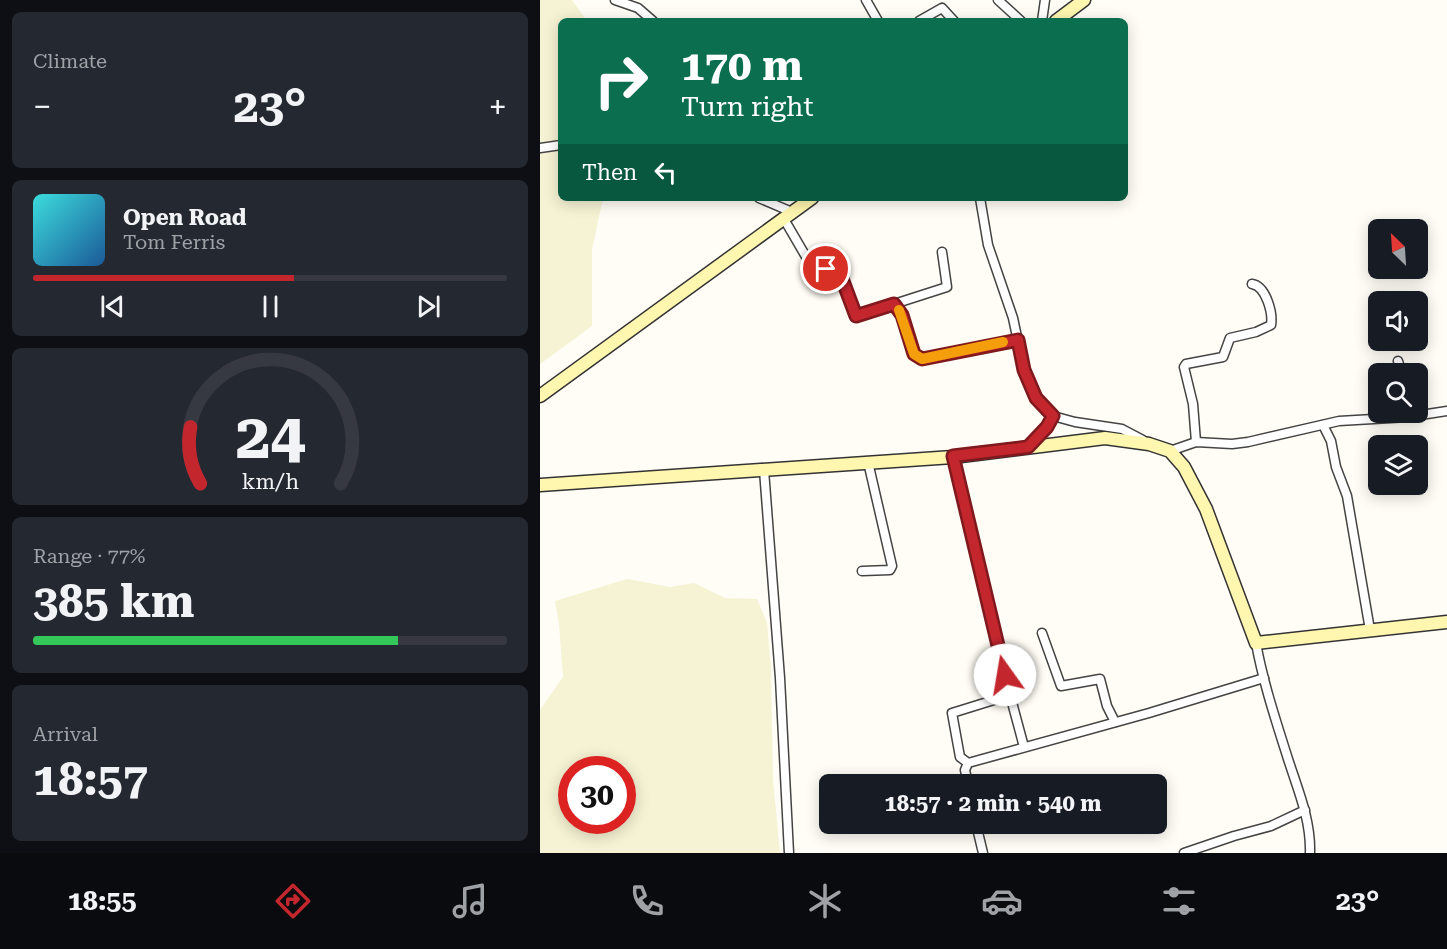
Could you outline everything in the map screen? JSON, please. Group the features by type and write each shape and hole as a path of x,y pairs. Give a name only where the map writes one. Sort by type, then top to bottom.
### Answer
{"main road":[{"path":"1060,18 1084,0"},
{"path":"540,396 808,201"},
{"path":"540,485 953,456 1105,438 1149,444 1170,451 1184,467 1206,509 1256,643 1447,622"}],"street":[{"path":"615,0 638,8 650,18"},
{"path":"866,0 876,18"},
{"path":"998,0 1018,18"},
{"path":"1042,18 1045,0"},
{"path":"924,18 942,8 951,18"},
{"path":"540,148 558,145"},
{"path":"764,201 788,215 812,267 838,268 856,316 947,287 942,252"},
{"path":"981,201 988,245 1013,318 1024,370 1036,398 1053,416 1075,422 1122,429 1149,444"},
{"path":"1196,442 1193,404 1184,367 1186,364 1205,359 1223,357 1230,338 1271,326 1272,319 1263,291 1259,285 1252,284"},
{"path":"894,304 902,315 914,354 922,359 1018,340"},
{"path":"1428,412 1447,411"},
{"path":"1028,447 1047,427 1053,416"},
{"path":"1170,451 1196,442 1232,444 1368,418"},
{"path":"1323,425 1331,441 1336,467 1347,496 1370,630"},
{"path":"953,456 1024,747"},
{"path":"862,571 890,570 892,566 868,462"},
{"path":"764,470 780,678 789,853"},
{"path":"1042,633 1061,686 1100,679 1107,706 1115,722"},
{"path":"1256,643 1264,678 1305,810 1311,838 1310,853"},
{"path":"968,763 1264,678"},
{"path":"968,763 960,757 952,713 1010,695"},
{"path":"966,774 968,763"},
{"path":"1189,852 1271,826 1305,810"},
{"path":"978,834 983,853"}],"shaded area":[{"path":"540,0 572,0 585,18 558,18 558,201 602,201 592,250 592,326 540,364"},
{"path":"627,579 670,587 694,583 725,598 757,599 767,623 771,670 773,780 780,853 540,853 540,710 563,677 555,601"}],"slow traffic":[{"path":"899,310 914,354 922,359 1003,342"}],"route":[{"path":"826,269 838,268 856,316 894,304 902,315 914,354 922,359 1018,340 1024,370 1036,398 1053,416 1047,427 1028,447 953,456 1005,675"}]}
